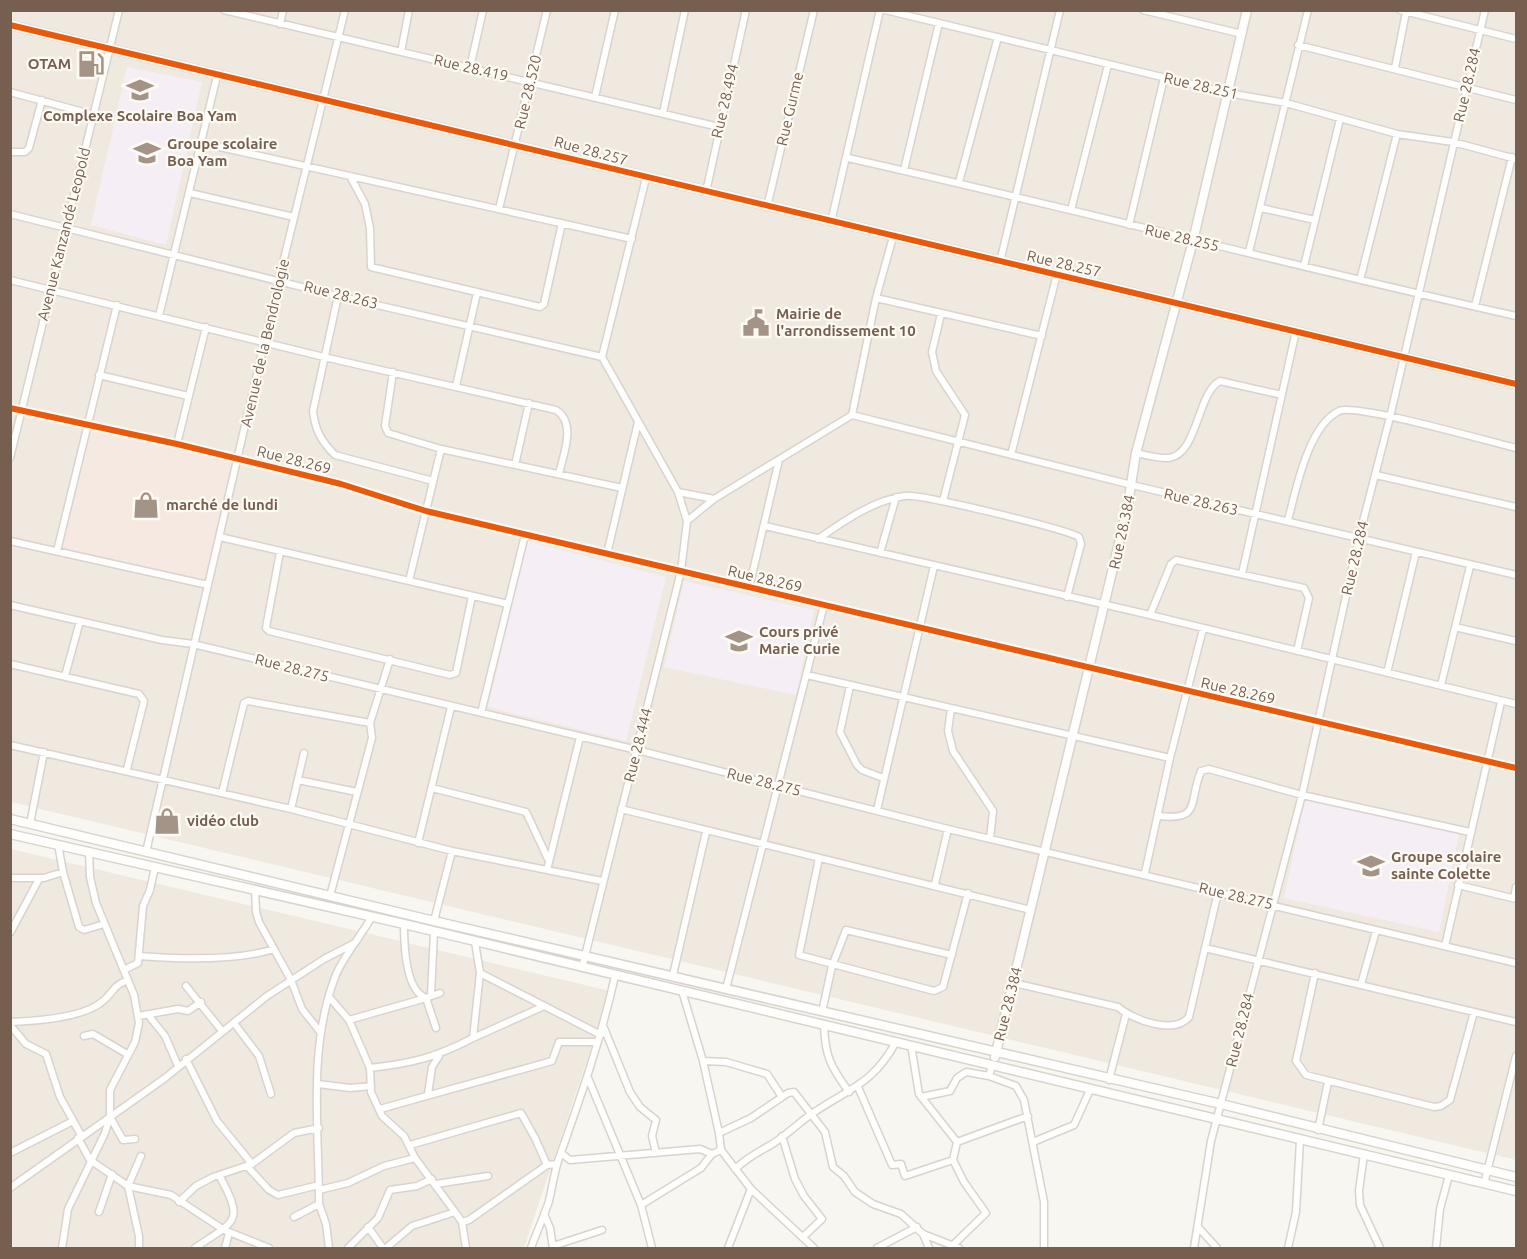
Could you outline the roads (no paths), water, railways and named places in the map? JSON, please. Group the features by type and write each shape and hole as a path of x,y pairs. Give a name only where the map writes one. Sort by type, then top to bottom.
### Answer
{"main road":[{"name":"Rue 28.384","path":"993,1065 1132,485 1136,453 1192,241 1247,10"},
{"name":"Rue 28.257","path":"10,25 109,51 516,143 645,178 1516,384"},
{"path":"10,819 1109,1080 1221,1104 1516,1178"},
{"path":"10,834 404,924 993,1065 1216,1121 1516,1191"}],"street":[{"name":"Avenue Kanzandé Leopold","path":"10,458 119,10"},
{"name":"Rue 28.419","path":"224,10 719,127"},
{"path":"280,24 283,10"},
{"name":"Avenue de la Bendrologie","path":"146,852 279,279 345,10"},
{"path":"401,52 410,10"},
{"path":"470,68 483,10"},
{"name":"Rue 28.520","path":"499,209 547,10"},
{"path":"595,97 615,10"},
{"path":"663,113 685,10"},
{"name":"Rue 28.494","path":"706,192 746,10"},
{"name":"Rue Gurme","path":"767,207 814,10"},
{"path":"831,222 848,158 880,10"},
{"name":"Rue 28.251","path":"885,10 1228,93 1286,103 1397,134 1453,142 1514,158"},
{"path":"1000,262 1060,10"},
{"path":"1143,10 1242,34"},
{"path":"1249,252 1308,10"},
{"name":"Rue 28.284","path":"1194,1248 1216,1121 1302,795 1359,537 1390,417 1402,356 1485,10"},
{"path":"1395,68 1403,11 1516,39"},
{"path":"904,170 939,22"},
{"path":"959,182 998,37"},
{"path":"1298,45 1516,100"},
{"path":"1071,210 1108,65"},
{"path":"159,316 217,76"},
{"path":"1129,225 1164,78"},
{"path":"10,92 94,115"},
{"path":"10,152 25,152 29,148 42,100"},
{"path":"1304,266 1340,119"},
{"path":"1360,280 1397,134"},
{"path":"202,142 632,239"},
{"name":"Rue 28.255","path":"848,158 959,182 1192,241 1249,252 1516,316"},
{"path":"1475,306 1514,158"},
{"path":"350,176 365,204 370,228 371,267 540,307 544,304 562,223"},
{"path":"645,178 602,357 678,492 687,521 714,499 852,415 876,298 893,237"},
{"path":"190,193 294,217"},
{"path":"1261,208 1315,220"},
{"name":"Rue 28.263","path":"10,214 279,279 338,296 602,357"},
{"path":"1011,455 1057,274"},
{"path":"10,280 324,357 556,410 563,418 568,432 559,474"},
{"path":"456,386 477,293"},
{"path":"338,296 313,411 315,428 323,443 335,454 433,481"},
{"path":"876,298 1042,336"},
{"path":"57,551 117,306"},
{"path":"941,314 932,352 933,360 936,371 965,415 943,501"},
{"path":"177,444 206,327"},
{"path":"1242,574 1296,331"},
{"path":"393,372 386,431 441,449 622,488"},
{"path":"99,375 188,396"},
{"path":"1136,453 1168,458 1176,456 1186,446 1211,390 1220,381 1282,395"},
{"path":"515,465 529,403"},
{"name":"Rue 28.269","path":"10,408 177,444 340,484 426,511 525,535 1516,768"},
{"path":"1288,520 1306,452 1338,411 1348,408 1516,448"},
{"name":"Rue 28.263","path":"852,415 1132,485 1516,575"},
{"path":"607,554 639,421"},
{"path":"409,581 441,449"},
{"path":"750,588 779,460"},
{"path":"1376,475 1516,507"},
{"path":"678,492 714,499"},
{"path":"818,539 857,513 896,497 908,495 943,501 1079,537 1081,544 1067,597"},
{"path":"880,553 896,497"},
{"name":"Rue 28.444","path":"582,968 681,571 687,521"},
{"path":"765,526 1104,604 1516,704"},
{"path":"481,713 525,535"},
{"path":"220,537 508,604"},
{"path":"10,541 208,585"},
{"path":"280,552 266,628 450,675 456,673 472,596"},
{"path":"1387,673 1416,552"},
{"path":"1150,615 1171,564 1176,560 1242,574 1307,590 1309,598 1297,651"},
{"path":"877,810 934,566"},
{"path":"1441,685 1470,566"},
{"name":"Rue 28.275","path":"10,605 162,640 194,644 637,750 948,829 1145,873 1376,931 1516,963"},
{"path":"726,989 824,605"},
{"path":"65,676 80,621"},
{"path":"1455,627 1516,641"},
{"path":"1145,873 1170,758 1189,691 1203,629"},
{"path":"330,896 372,738 370,723 390,659"},
{"path":"10,664 142,696 144,701 127,770"},
{"path":"807,675 1070,737 1170,758"},
{"path":"850,686 840,732 857,765 862,770 883,777"},
{"path":"222,793 242,706 248,701 370,723"},
{"path":"1445,946 1501,702"},
{"path":"418,843 451,707"},
{"path":"951,708 949,740 957,759 993,811 990,839"},
{"path":"547,870 580,737"},
{"path":"10,745 291,809 452,851 602,881"},
{"path":"30,824 44,752"},
{"path":"291,809 304,753"},
{"path":"1159,816 1179,818 1188,813 1199,776 1204,769 1302,795 1470,832"},
{"path":"298,780 357,792"},
{"path":"432,788 526,812 548,859"},
{"path":"621,809 706,832 762,843 1031,909"},
{"path":"935,884 948,829"},
{"path":"674,975 706,832"},
{"path":"58,844 63,872 79,927 84,930 104,924"},
{"path":"62,1248 68,1209 105,1133 110,1116 110,1090 138,1032 138,1016 128,980 111,934 104,924 90,877 89,851"},
{"path":"434,921 452,851"},
{"path":"819,858 799,955 832,966 934,991 943,987 968,893"},
{"path":"124,970 137,964 142,906 150,890 155,867"},
{"path":"10,878 39,879 63,872"},
{"path":"10,933 39,879"},
{"path":"1458,885 1515,898 1516,887"},
{"path":"255,889 256,912 291,980 302,1009 321,1033"},
{"path":"1014,983 1118,1007 1126,1014 1169,1026 1185,1021 1189,1017 1218,892"},
{"path":"320,1248 329,1248 327,1224 319,1204 318,1084 321,1033 333,981 372,917"},
{"path":"404,924 403,949 411,979 420,996 429,997"},
{"path":"822,1012 832,966 844,933 848,930 952,955"},
{"path":"1361,984 1376,931"},
{"path":"434,932 429,997 436,1028"},
{"path":"473,1038 480,973 475,942"},
{"path":"10,1188 178,1066 291,980 355,943"},
{"path":"1205,948 1516,1022"},
{"path":"139,956 170,959 247,956 274,949"},
{"path":"480,973 542,1007 602,1032 630,1092 640,1107 656,1120 652,1136 656,1154"},
{"path":"1315,974 1296,1060 1306,1075 1328,1082 1434,1107 1446,1104 1450,1100 1474,1012"},
{"path":"531,1248 544,1214 557,1164 588,1078 615,976"},
{"path":"128,980 112,988 103,1001 81,1012 10,1024 26,1044 46,1054 60,1097 90,1160 128,1186 165,1193 226,1231 260,1247 269,1248"},
{"path":"186,986 222,1031"},
{"path":"681,991 703,1061 721,1150 751,1189 814,1248"},
{"path":"349,1020 440,993"},
{"path":"330,998 349,1020 370,1068 371,1086 385,1120 410,1145 415,1158 462,1222 466,1248"},
{"path":"138,1016 149,1016 178,1009 188,1011 201,1002"},
{"path":"370,1068 410,1064 439,1056 542,1007"},
{"path":"1109,1080 1126,1014"},
{"path":"149,1016 165,1036 178,1066"},
{"path":"234,1023 259,1056 272,1094"},
{"path":"824,1025 824,1050 849,1092"},
{"path":"84,1036 93,1034 128,1054"},
{"path":"380,1109 552,1061 559,1042 597,1042"},
{"path":"735,1169 812,1114 858,1088 885,1063 896,1042"},
{"path":"910,1045 921,1097 957,1142"},
{"path":"428,1094 432,1067 439,1056"},
{"path":"1484,1184 1516,1056"},
{"path":"186,1059 217,1121 269,1190 278,1195 348,1183 384,1166 415,1158"},
{"path":"703,1061 726,1062 767,1074 782,1097"},
{"path":"989,1076 993,1065"},
{"path":"921,1097 950,1091 957,1078 966,1072 1007,1080 1020,1089 1028,1116 1044,1202 1044,1248"},
{"path":"588,1078 641,1205 652,1248"},
{"path":"1318,1130 1328,1082"},
{"path":"318,1084 350,1088 371,1086"},
{"path":"858,1088 887,1158 894,1166 901,1164 905,1176 953,1160"},
{"path":"1033,1142 1074,1125 1090,1090"},
{"path":"719,1133 751,1118 782,1097 794,1092 825,1132 833,1167 841,1172 855,1192 873,1204 900,1214 916,1227 923,1234 929,1248"},
{"path":"410,1145 520,1113 536,1138 547,1165"},
{"path":"110,1116 123,1140 135,1139"},
{"path":"957,1142 1028,1116"},
{"path":"10,1154 73,1121"},
{"path":"179,1202 196,1186 249,1165 294,1133 319,1128"},
{"path":"783,1136 795,1179 822,1219 803,1237"},
{"path":"1288,1248 1296,1212 1300,1140"},
{"path":"923,1234 956,1246 987,1214 953,1160 957,1142"},
{"path":"561,1153 570,1160 619,1154 656,1154 700,1149 712,1154"},
{"path":"641,1205 701,1168 712,1154 721,1150"},
{"path":"1364,1154 1360,1201 1380,1248"},
{"path":"139,1248 140,1236 128,1186 141,1156"},
{"path":"462,1222 495,1199 517,1188 547,1165 557,1164"},
{"path":"99,1212 112,1174"},
{"path":"219,1175 236,1208 226,1231 225,1248"},
{"path":"1436,1248 1440,1209 1449,1175"},
{"path":"348,1248 378,1218 390,1190 488,1176"},
{"path":"728,1248 751,1189"},
{"path":"294,1216 319,1204"},
{"path":"368,1227 384,1248 412,1226 455,1212"},
{"path":"544,1214 550,1228 553,1247 602,1230"},
{"path":"877,1248 916,1227"},
{"path":"1198,1227 1217,1248"},
{"path":"195,1248 226,1231"}],"place":[{"name":"OTAM","path":"91,64"},
{"name":"Complexe Scolaire Boa Yam","path":"140,90"},
{"name":"Groupe scolaire Boa Yam","path":"147,153"},
{"name":"Mairie de l'arrondissement 10","path":"756,323"},
{"name":"marché de lundi","path":"146,505"},
{"name":"Cours privé Marie Curie","path":"739,641"},
{"name":"vidéo club","path":"167,821"},
{"name":"Groupe scolaire sainte Colette","path":"1371,866"}]}
